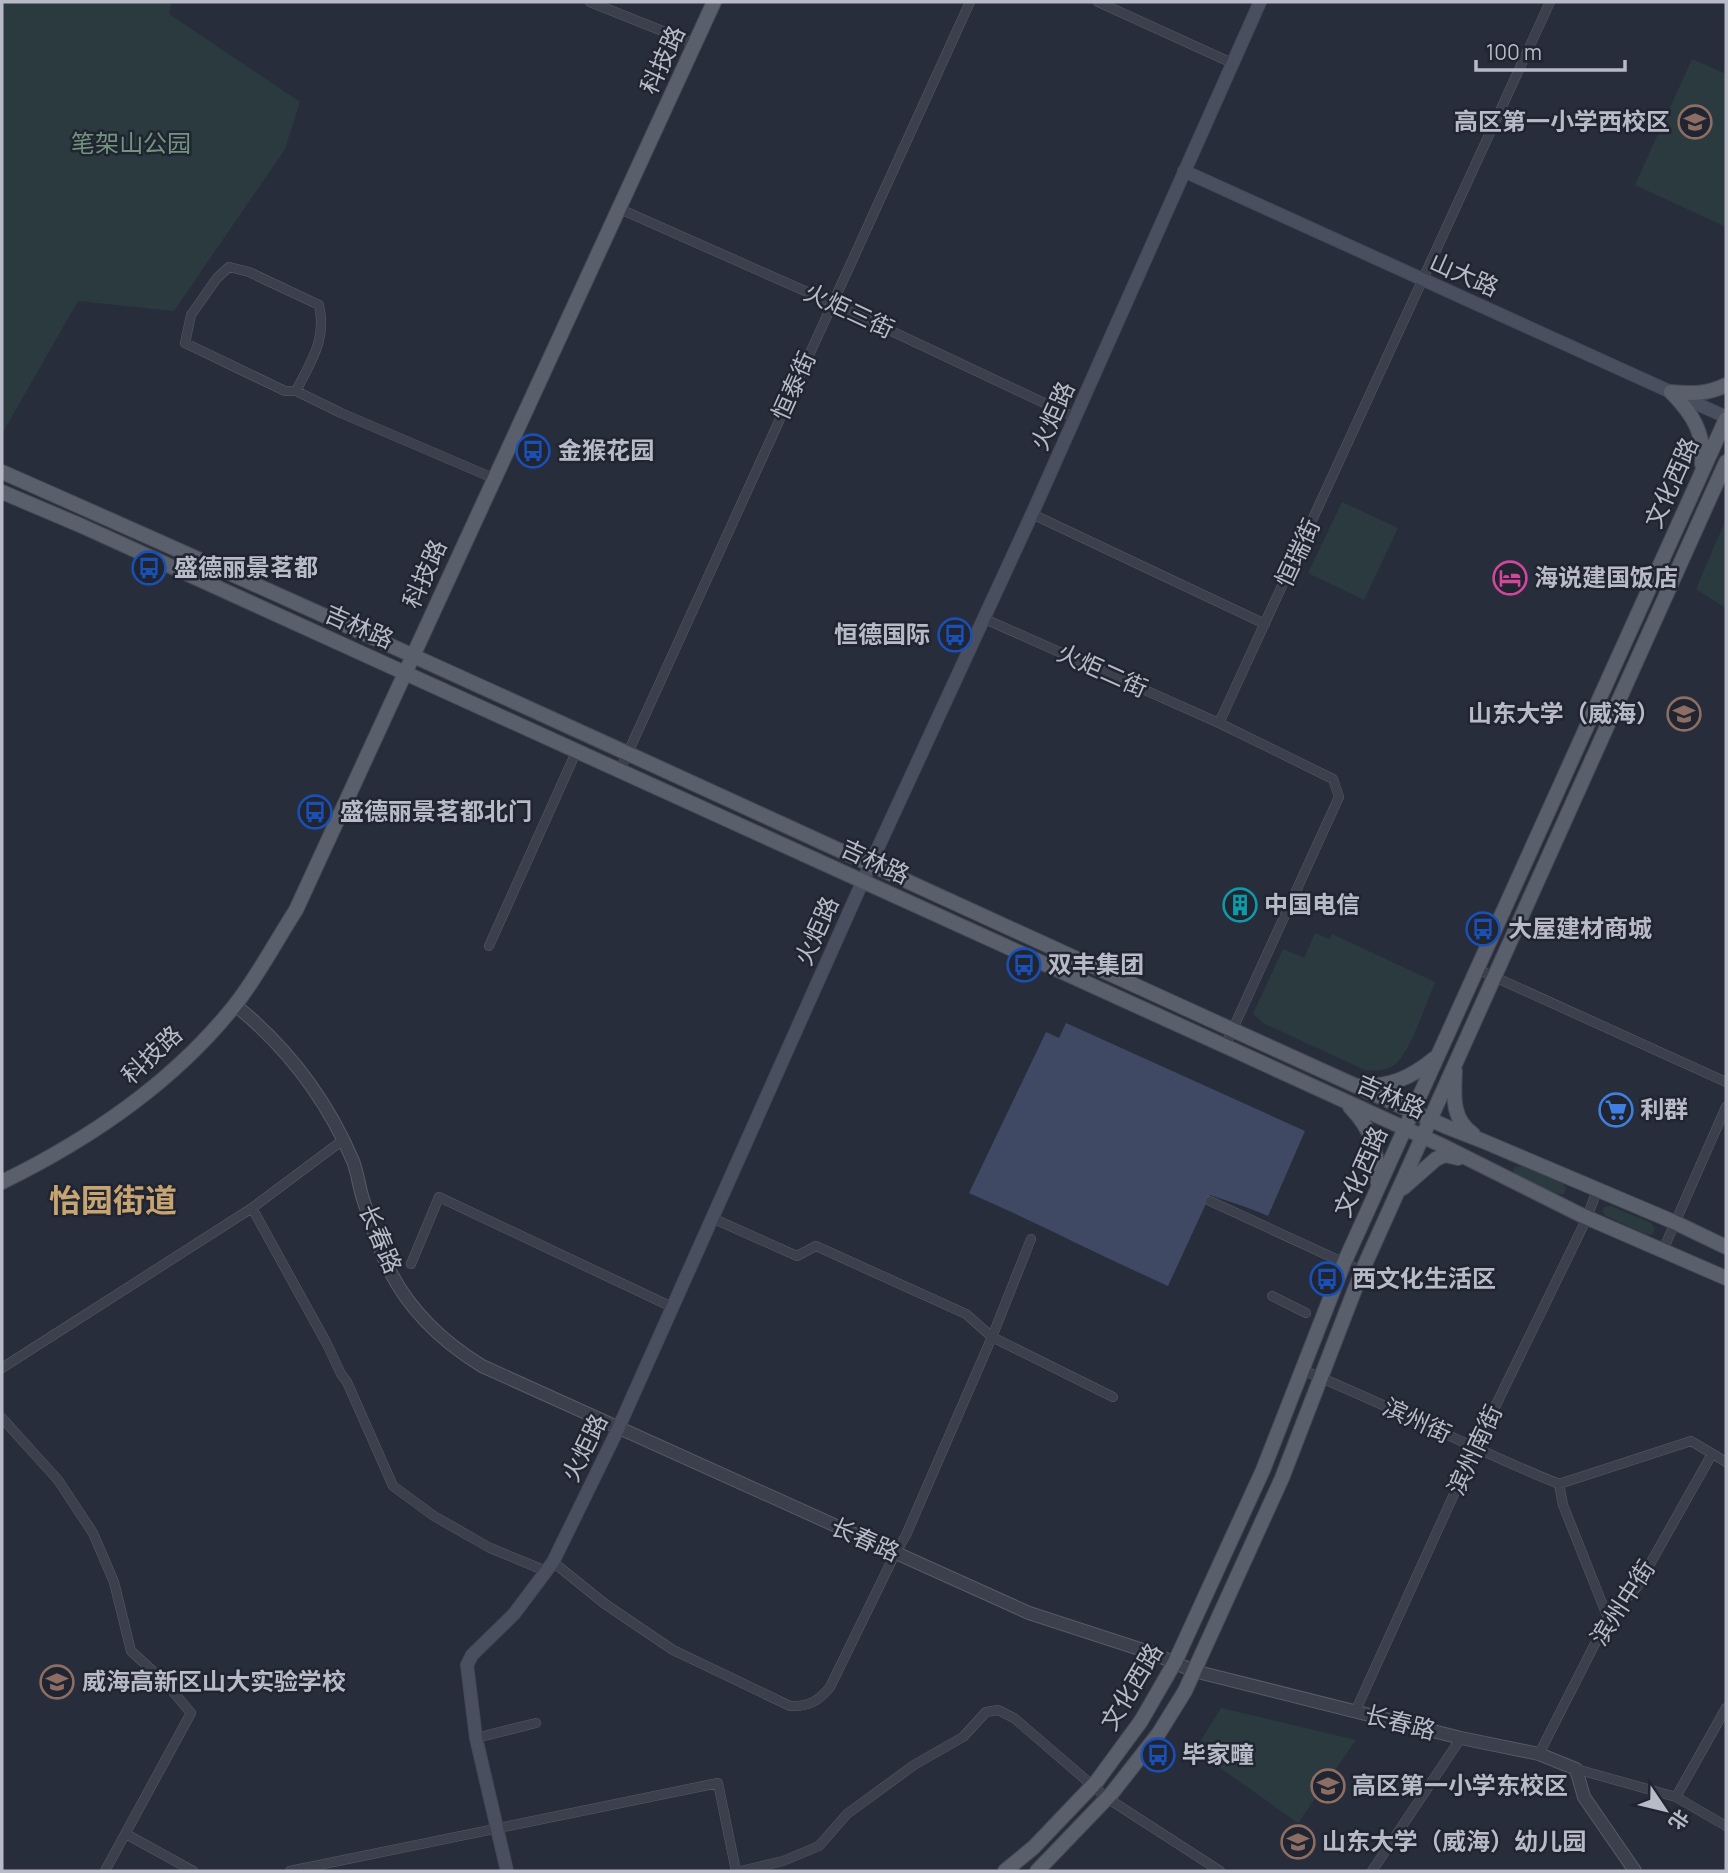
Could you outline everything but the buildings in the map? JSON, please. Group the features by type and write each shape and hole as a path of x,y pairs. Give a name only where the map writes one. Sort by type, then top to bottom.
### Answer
{"main road":[{"name":"科技路","path":"2,1182 51,1157 128,1108 184,1060 235,1005 296,910 714,2"},
{"name":"火炬路","path":"507,1871 476,1738 467,1665 472,1655 514,1614 550,1567 618,1429 870,865 1076,418 1260,2"},
{"name":"山大路","path":"1184,171 1726,418"},
{"path":"1671,392 1699,393 1726,385"},
{"path":"1671,392 1697,424 1703,441 1702,465 1697,483"},
{"name":"文化西路","path":"1005,1871 1034,1847 1093,1786 1141,1721 1175,1662 1262,1470 1344,1263 1726,418"},
{"name":"文化西路","path":"1037,1871 1107,1798 1158,1733 1185,1691 1282,1478 1362,1271 1726,462"},
{"name":"吉林路","path":"2,472 628,752 1232,1031 1726,1247"},
{"path":"1715,487 1726,476"},
{"name":"吉林路","path":"2,492 577,750 1423,1137 1587,1218 1726,1278"},
{"path":"1355,1086 1398,1081 1416,1074 1439,1055"},
{"path":"1455,1064 1456,1114 1465,1128 1483,1141"},
{"path":"1344,1101 1365,1122 1372,1137 1378,1165 1378,1188"},
{"path":"1397,1194 1445,1155 1471,1161"}],"street":[{"path":"590,2 695,44"},
{"name":"恒泰街","path":"620,770 970,2"},
{"path":"1098,2 1232,63"},
{"name":"恒瑞街","path":"1219,723 1550,2"},
{"name":"火炬三街","path":"620,209 832,303 1076,418"},
{"path":"296,391 319,342 323,321 319,305 249,272 229,267 217,278 191,315 185,343 285,391 296,391 493,478"},
{"path":"1032,514 1265,624"},
{"name":"火炬二街","path":"985,618 1219,723"},
{"path":"1219,723 1333,779 1339,797 1225,1046"},
{"path":"489,946 577,750"},
{"path":"1477,969 1726,1082"},
{"name":"长春路","path":"235,1005 264,1029 289,1056 311,1086 343,1140 354,1163 361,1193 388,1268 411,1303 453,1348 482,1366 1029,1613 1175,1662 1194,1671 1461,1738 1539,1754 1576,1769"},
{"path":"1663,1250 1726,1107"},
{"path":"2,1368 252,1208 343,1140"},
{"name":"滨州南街","path":"1356,1712 1475,1448 1587,1218 1597,1190"},
{"path":"411,1264 439,1197 672,1307"},
{"path":"1210,1201 1362,1271"},
{"path":"252,1208 358,1403 393,1486 434,1516 490,1548 550,1567 673,1650 790,1706 801,1707 819,1700 830,1687 906,1535 1031,1238"},
{"path":"712,1218 797,1256 816,1246 966,1314 992,1336 1113,1397"},
{"path":"1272,1296 1306,1313"},
{"name":"滨州街","path":"1302,1370 1559,1484"},
{"path":"2,1418 58,1480 93,1533 114,1582 131,1651 165,1682 191,1713 105,1871"},
{"path":"1608,1618 1563,1505 1559,1484 1691,1441 1726,1462"},
{"name":"滨州中街","path":"1539,1754 1608,1618 1637,1587 1712,1454"},
{"path":"1676,1797 1726,1708"},
{"path":"290,1871 718,1783 739,1871 783,1861 819,1846 847,1814 914,1765 963,1737 986,1712 998,1710 1014,1718 1107,1798 1220,1871"},
{"path":"476,1738 536,1723"},
{"path":"1372,1871 1461,1738"},
{"path":"1576,1769 1676,1797 1726,1826"},
{"path":"1576,1769 1584,1797 1635,1871"},
{"path":"126,1834 193,1871"}],"green space":[{"name":"笔架山公园","path":"2,2 172,2 169,14 300,102 285,149 174,311 78,301 2,434"},
{"name":"高区第一小学西校区","path":"1692,59 1726,74 1726,227 1635,185"},
{"path":"1342,502 1398,528 1364,600 1308,573"},
{"path":"1726,519 1726,608 1696,589"},
{"path":"1315,933 1329,939 1332,934 1435,982 1411,1040 1393,1066 1365,1070 1263,1023 1253,1014 1283,949 1304,958"},
{"path":"1522,1166 1562,1183 1566,1188 1564,1194 1558,1194 1517,1176 1513,1171 1515,1167"},
{"path":"1611,1206 1651,1223 1655,1229 1653,1234 1647,1235 1606,1216 1602,1211 1604,1207"},
{"path":"1221,1708 1356,1740 1298,1823 1195,1750"}],"water":[{"path":"1066,1023 1305,1131 1268,1216 1210,1195 1168,1286 969,1193 1046,1032 1059,1038"}],"place":[{"name":"高区第一小学西校区","path":"1695,122"},
{"name":"金猴花园","path":"533,451"},
{"name":"盛德丽景茗都","path":"149,568"},
{"name":"海说建国饭店","path":"1510,578"},
{"name":"恒德国际","path":"955,635"},
{"name":"山东大学（威海）","path":"1684,714"},
{"name":"盛德丽景茗都北门","path":"315,812"},
{"name":"中国电信","path":"1240,905"},
{"name":"大屋建材商城","path":"1483,929"},
{"name":"双丰集团","path":"1024,965"},
{"name":"利群","path":"1616,1110"},
{"name":"西文化生活区","path":"1327,1279"},
{"name":"威海高新区山大实验学校","path":"57,1682"},
{"name":"毕家疃","path":"1158,1755"},
{"name":"高区第一小学东校区","path":"1328,1786"},
{"name":"山东大学（威海）幼儿园","path":"1298,1842"}],"district":[{"name":"怡园街道","path":"113,1201"}]}
